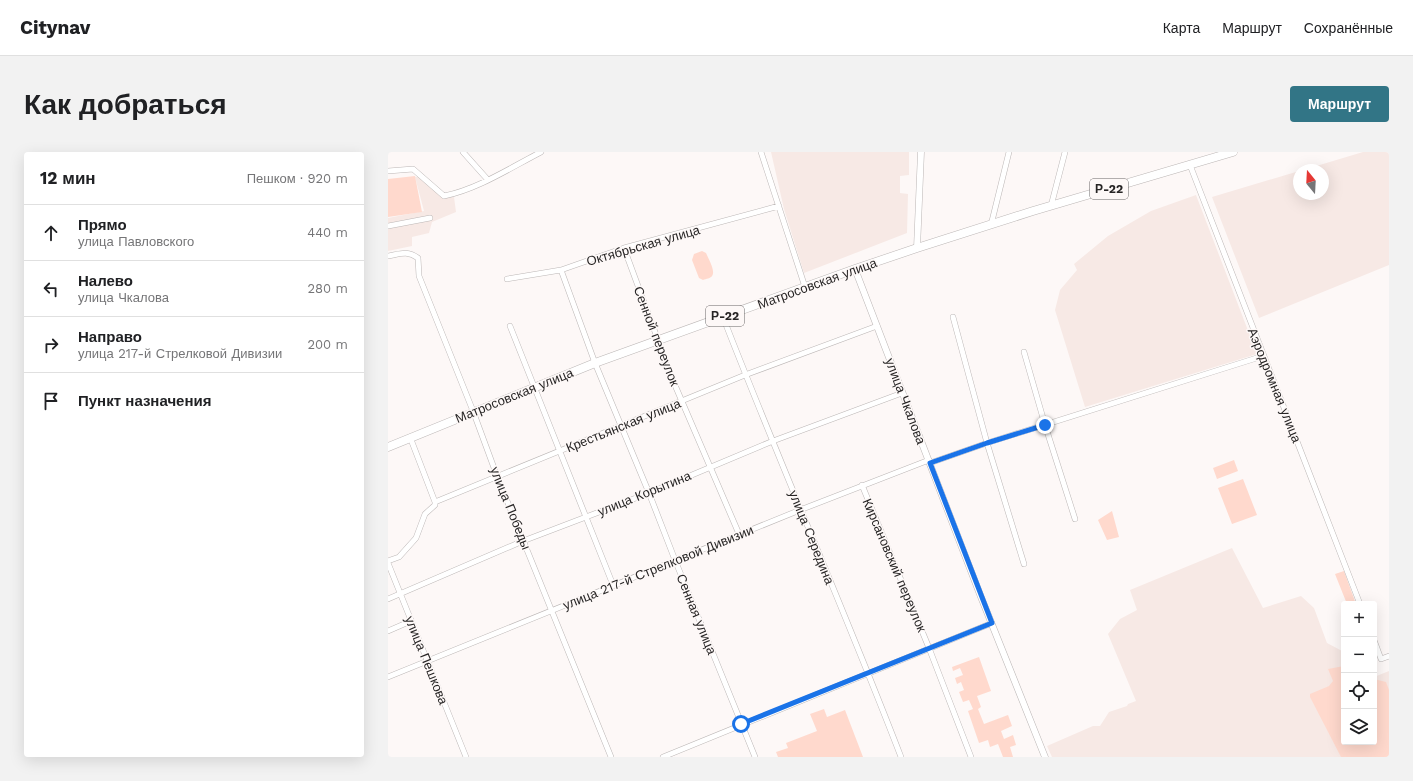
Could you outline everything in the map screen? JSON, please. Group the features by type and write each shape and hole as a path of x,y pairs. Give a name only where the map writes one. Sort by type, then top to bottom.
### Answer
{"highway":[{"name":"Матросовская улица","path":"388,447 534,386 855,269 1051,206 1233,152"}],"street":[{"path":"463,152 488,180"},
{"path":"388,171 413,169 444,196 459,193 488,180 541,152"},
{"path":"761,152 805,287"},
{"path":"917,248 920,152"},
{"path":"991,225 1009,152"},
{"path":"1051,206 1065,152"},
{"name":"Аэродромная улица","path":"1190,165 1359,601"},
{"name":"Октябрьская улица","path":"507,279 561,270 624,248 779,206"},
{"path":"388,226 430,218"},
{"name":"Сенной переулок","path":"624,248 658,340 659,348 739,534"},
{"name":"улица Победы","path":"388,256 403,253 412,254 418,258 419,276 473,411 497,476 611,757"},
{"name":"улица Чкалова","path":"855,269 1045,757"},
{"name":"Сенная улица","path":"561,270 595,363 649,492 755,757"},
{"name":"улица Середина","path":"723,316 745,375 868,673 901,757"},
{"path":"953,317 987,443 1024,564"},
{"path":"510,326 613,585"},
{"name":"Крестьянская улица","path":"436,502 682,400 877,326"},
{"path":"1024,352 1045,425 1075,519"},
{"name":"улица 217-й Стрелковой Дивизии","path":"388,677 552,609 862,486 987,443 1263,356"},
{"name":"улица Корытина","path":"388,599 523,541 649,492 773,441 902,393"},
{"path":"389,565 399,557 416,538 424,514 435,505 436,502 410,437"},
{"name":"Кирсановский переулок","path":"862,486 929,648 971,757"},
{"name":"улица Пешкова","path":"389,565 466,757"},
{"path":"388,631 411,621"},
{"path":"663,757 992,623"},
{"path":"1377,647 1382,659 1389,656"}],"shaded area":[{"path":"771,152 909,152 909,175 900,176 900,193 908,194 907,233 804,273 784,209"},
{"path":"1363,152 1389,152 1389,265 1259,318 1212,197 1293,173 1293,200 1329,200 1329,164 1323,164"},
{"path":"415,176 422,212 388,217 388,179"},
{"path":"415,177 419,177 444,198 454,197 456,212 432,222 429,233 412,237 412,246 388,251 388,218 424,211"},
{"path":"1196,195 1257,354 1085,407 1055,310 1060,290 1077,270 1074,264 1108,236 1151,211"},
{"path":"702,251 706,253 713,271 711,277 703,280 699,278 692,260 694,254"},
{"path":"1234,460 1238,471 1217,479 1213,468"},
{"path":"1243,479 1257,515 1232,524 1218,488"},
{"path":"1112,511 1119,537 1107,540 1098,520"},
{"path":"1232,548 1263,608 1301,596 1314,608 1327,643 1341,650 1341,745 1377,745 1377,676 1389,671 1389,757 1052,757 1047,746 1093,726 1100,726 1109,712 1127,706 1128,704 1136,701 1108,634 1120,619 1137,610 1130,590"},
{"path":"1344,571 1355,601 1346,601 1335,574"},
{"path":"979,657 991,691 977,696 981,707 978,709 984,724 1008,715 1012,726 1001,731 1004,739 1013,735 1016,745 1010,747 1013,757 1003,757 998,744 990,747 988,740 979,743 968,711 973,709 969,700 963,702 959,692 964,690 961,682 957,684 955,678 963,675 960,668 953,671 952,667"},
{"path":"1341,667 1341,745 1377,745 1377,680 1386,682 1389,690 1389,757 1341,757 1310,697 1310,694 1329,686 1333,681 1328,669"},
{"path":"824,709 827,717 845,710 863,757 778,757 776,752 788,748 786,743 817,731 810,714"}],"route":[{"path":"741,724 992,623 930,463 1045,425"}]}
